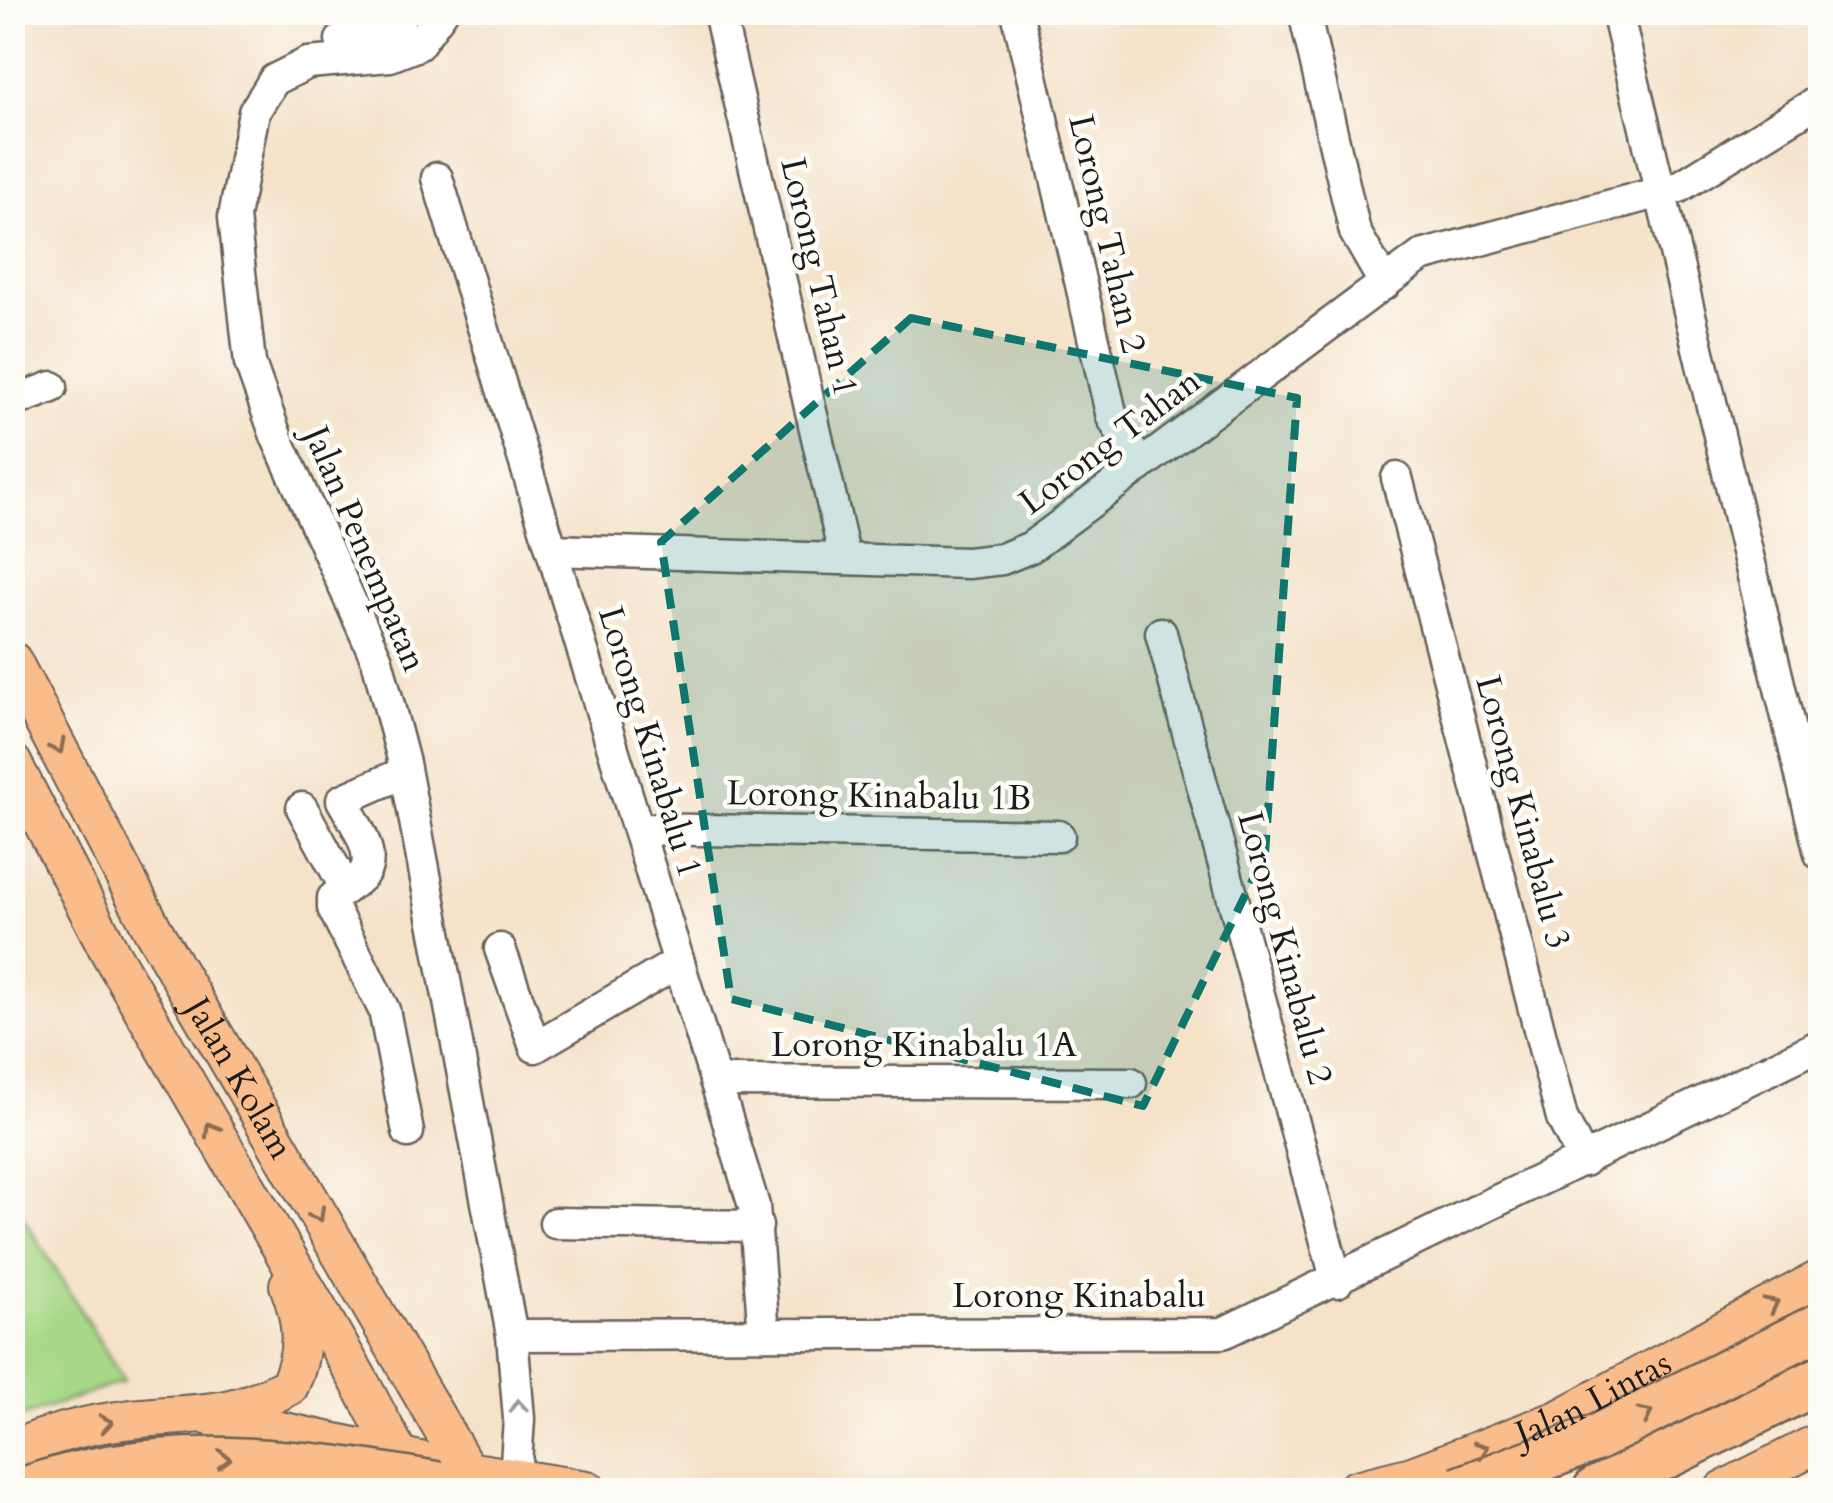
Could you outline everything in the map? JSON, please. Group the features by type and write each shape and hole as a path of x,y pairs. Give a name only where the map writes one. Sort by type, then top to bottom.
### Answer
{"highway":[{"name":"Jalan Lintas","path":"1459,1490 1596,1438 1820,1326"},
{"path":"1596,1490 1820,1380"},
{"path":"25,1490 133,1466 219,1457 471,1484"}],"main road":[{"name":"Jalan Kolam","path":"12,661 153,930 471,1484"},
{"name":"Jalan Kolam","path":"12,764 112,954 418,1490"},
{"path":"12,1450 60,1430 128,1419 210,1416 266,1399 290,1386 302,1348 298,1310 266,1227"},
{"path":"342,1351 362,1357 370,1337 348,1265"},
{"name":"Jalan Lintas","path":"1356,1490 1412,1476 1558,1420 1820,1279"},
{"path":"1540,1490 1542,1460 1553,1442 1615,1386"},
{"path":"210,1416 255,1429 400,1456 471,1484 515,1478 588,1490"},
{"path":"255,1429 330,1490"},
{"path":"1724,1490 1820,1442"}],"street":[{"path":"308,63 314,44 385,34 396,30 402,12"},
{"name":"Jalan Penempatan","path":"442,12 418,45 390,56 308,63 274,80 254,112 234,217 250,363 276,436 377,660 405,772 512,1335 520,1419 515,1478"},
{"name":"Lorong Tahan 1","path":"720,12 845,559"},
{"name":"Lorong Tahan 2","path":"1017,12 1112,417 1140,466"},
{"path":"1304,12 1355,232 1385,284"},
{"path":"1617,12 1807,737 1820,854"},
{"name":"Lorong Tahan","path":"552,550 968,563 1002,558 1032,547 1437,249 1680,187 1820,100"},
{"name":"Lorong Kinabalu 1","path":"437,178 757,1226 764,1334"},
{"path":"12,402 52,387"},
{"name":"Lorong Kinabalu 3","path":"1397,478 1562,1118 1584,1161"},
{"name":"Lorong Kinabalu 2","path":"1161,633 1337,1282"},
{"path":"405,772 342,800 362,836 368,862 365,874 333,898 333,908 384,1010 408,1132"},
{"path":"302,808 346,887"},
{"name":"Lorong Kinabalu 1B","path":"638,829 1060,836"},
{"path":"500,949 535,1048 679,962"},
{"name":"Lorong Kinabalu","path":"512,1335 1224,1333 1337,1282 1820,1045"},
{"name":"Lorong Kinabalu 1A","path":"715,1081 1131,1083"},
{"path":"555,1222 757,1226"}],"highlighted area":[{"path":"911,318 1297,398 1265,854 1143,1106 731,999 661,542"}],"green space":[{"path":"12,1199 124,1381 13,1420 12,1420"}]}
